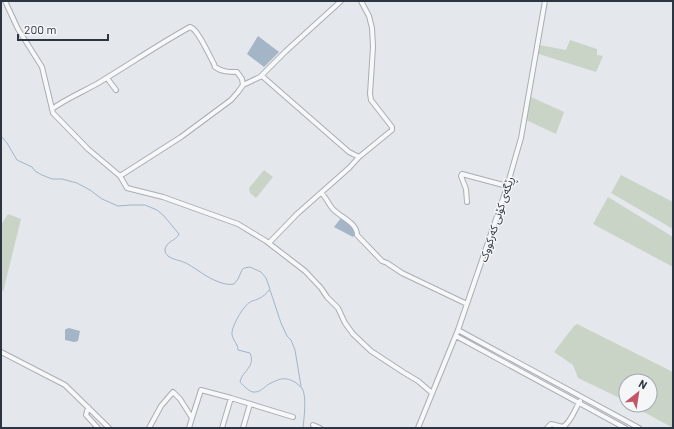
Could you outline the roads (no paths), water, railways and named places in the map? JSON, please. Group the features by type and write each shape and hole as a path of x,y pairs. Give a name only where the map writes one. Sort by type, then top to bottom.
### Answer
{"street":[{"path":"5,1 18,29 42,68 53,113 88,149 120,176 127,188 163,197 238,224 269,244 305,271 321,288 327,298 338,308 345,324 353,334 371,351 418,381 432,394"},
{"path":"260,78 286,51 341,1"},
{"path":"269,244 296,214 392,130 392,127 371,100 370,94 373,47 372,28 369,16 361,1"},
{"name":"ڕێگەی کۆنی کەرکووک","path":"418,428 456,336 507,186 521,138 545,1"},
{"path":"52,109 107,78 190,27 197,32 215,67 227,72 237,72 243,85"},
{"path":"120,176 181,137 231,100 243,85 262,76 349,152 360,157"},
{"path":"107,78 116,90"},
{"path":"466,202 466,189 461,176 462,174 507,186"},
{"path":"321,192 332,209 353,225 357,230 357,235 382,261 402,273 467,304"},
{"path":"458,330 639,428"},
{"path":"456,336 625,428"},
{"path":"1,352 63,384 109,428"},
{"path":"189,428 201,390 293,418"},
{"path":"149,428 161,406 173,392 180,399 192,418"},
{"path":"547,428 551,424 563,427 566,425 582,397"},
{"path":"222,428 231,398"},
{"path":"243,428 250,404"},
{"path":"88,407 86,415 98,428"},
{"path":"313,425 320,428"}],"water":[{"path":"258,36 279,52 264,67 247,54"},
{"path":"341,218 357,230 353,237 334,227"},
{"path":"69,328 80,331 78,341 74,342 65,340 65,330"}],"waterway":[{"path":"1,136 17,160 32,167 35,171 42,175 52,179 62,179 77,183 102,199 118,206 145,205 157,210 179,234 167,245 165,253 170,257 186,263 210,278 221,283 234,284 244,268 250,267 261,272 266,278 270,289 262,297 252,301 242,310 232,332 238,350 250,353 251,358 250,365 240,382 247,389 253,392 257,392 274,381 280,379 288,379 295,382 304,392 305,407 303,428"},
{"path":"270,290 281,323 295,350 301,386"}]}
